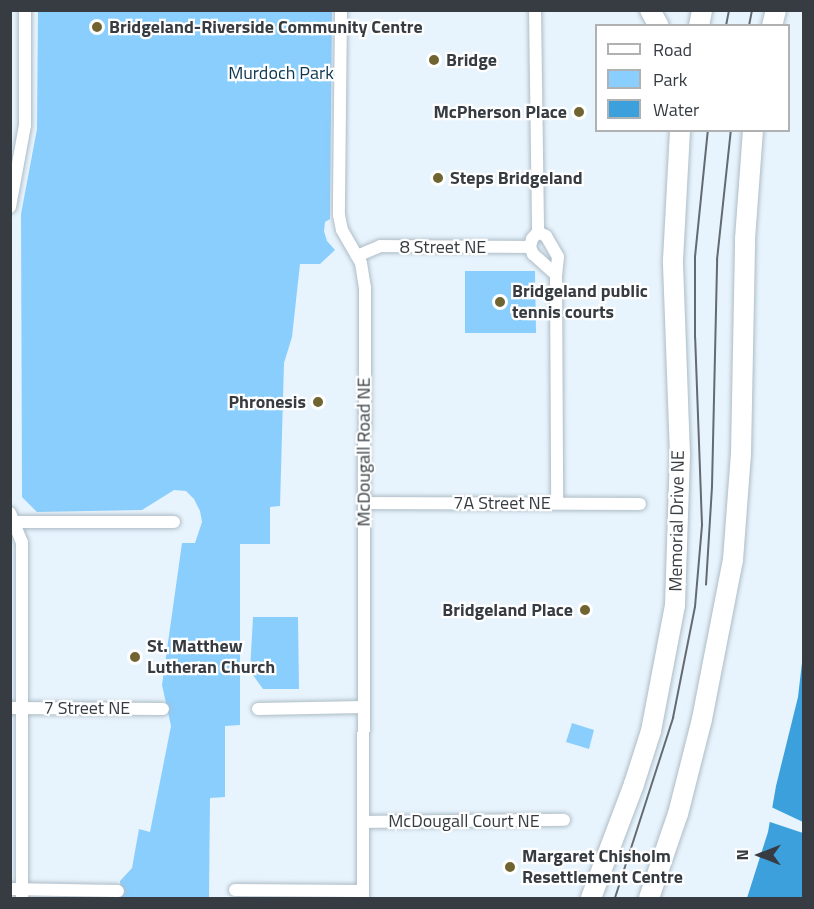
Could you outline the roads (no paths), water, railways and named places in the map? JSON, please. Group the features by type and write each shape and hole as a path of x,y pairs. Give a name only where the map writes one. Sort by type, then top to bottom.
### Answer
{"highway":[{"path":"650,10 658,24"},
{"path":"671,132 676,169"},
{"name":"Memorial Drive NE","path":"591,898 651,731 675,605 680,455 673,260 676,169 680,132"},
{"path":"649,898 678,814 702,719 733,560 741,454 745,239 753,132"},
{"path":"585,898 602,872"}],"street":[{"path":"10,207 16,158 25,125 25,10"},
{"name":"McDougall Road NE","path":"341,10 339,215 342,230 357,256 365,287 362,895"},
{"path":"535,10 538,232 532,239 530,247 533,254 556,275"},
{"path":"538,232 546,236 558,257 556,275 557,503"},
{"name":"8 Street NE","path":"357,256 380,246 530,247"},
{"name":"7A Street NE","path":"364,503 640,504"},
{"path":"118,891 18,892 16,708 22,542 12,519 174,522"},
{"path":"258,709 364,707"},
{"name":"7 Street NE","path":"16,708 163,709"},
{"name":"McDougall Court NE","path":"364,822 564,820"},
{"path":"235,890 362,895"}],"water":[{"path":"803,654 803,898 747,898 768,832 776,786 798,697"}],"tram line":[{"path":"726,24 729,10"},
{"path":"749,24 752,10"},
{"path":"615,898 673,718 695,607 702,525 695,338 695,257 708,132"},
{"path":"706,585 712,487 717,260 731,132"}],"place":[{"name":"Bridgeland-Riverside Community Centre","path":"97,27"},
{"name":"Bridge","path":"434,60"},
{"name":"McPherson Place","path":"579,112"},
{"name":"Steps Bridgeland","path":"438,178"},
{"name":"Bridgeland public tennis courts","path":"500,302"},
{"name":"Phronesis","path":"318,402"},
{"name":"Bridgeland Place","path":"585,610"},
{"name":"St. Matthew Lutheran Church","path":"135,657"},
{"name":"Margaret Chisholm Resettlement Centre","path":"510,867"}],"park label":[{"name":"Murdoch Park","path":"281,73"}]}
